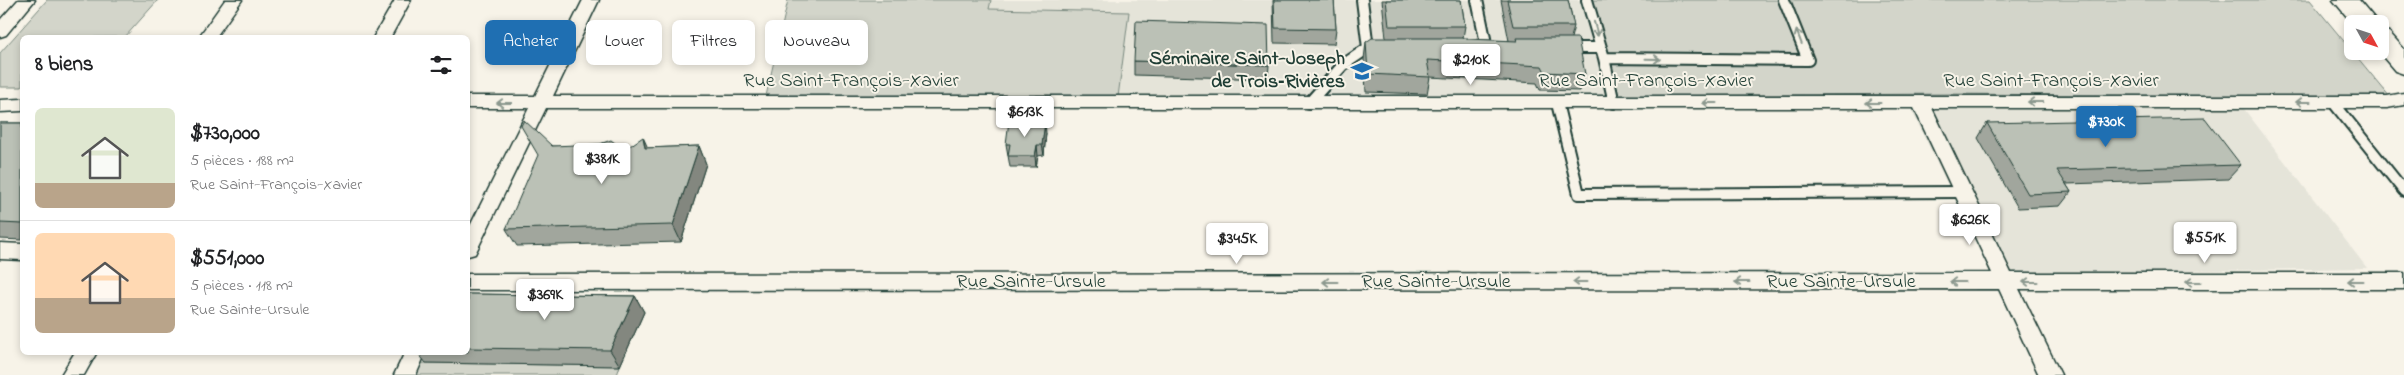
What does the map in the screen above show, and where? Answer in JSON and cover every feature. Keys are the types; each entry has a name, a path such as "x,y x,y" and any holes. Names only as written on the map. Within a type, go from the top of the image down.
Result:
{"main road":[{"path":"2345,0 2359,15"},
{"path":"2389,48 2404,65"}],"street":[{"path":"0,31 28,0"},
{"path":"208,35 234,0"},
{"path":"383,35 403,0"},
{"path":"470,245 591,0"},
{"name":"Rue Saint-François-Xavier","path":"470,102 2387,102 2404,99"},
{"path":"1920,102 2050,375"},
{"path":"0,106 20,106"},
{"path":"0,251 20,252"},
{"name":"Rue Sainte-Ursule","path":"470,282 2404,281"},
{"path":"72,375 85,355"},
{"path":"405,375 415,355"}],"lane":[{"path":"1362,0 1368,48"},
{"path":"1477,0 1487,48"},
{"path":"1588,0 1602,48 1614,102"},
{"path":"1604,58 1808,60 1784,0"},
{"path":"1309,103 1332,76 1361,52 1368,48 1388,48"},
{"path":"1554,48 1602,48"},
{"path":"2333,102 2404,191"},
{"path":"1558,103 1579,194 1963,192"}],"shaded area":[{"path":"47,0 158,0 127,35 20,35 20,87 0,87 0,53"},
{"path":"788,0 991,0 989,9 1129,12 1118,97 766,96 773,65 868,65 868,20 783,20"},
{"name":"Séminaire Saint-Joseph de Trois‑Rivières","path":"991,0 1273,0 1274,43 1331,0 1501,0 1510,45 1571,46 1560,0 1582,0 1611,96 1118,97 988,9"},
{"path":"1582,0 2310,0 2344,41 2344,60 2359,60 2390,97 1948,94 1611,96"},
{"path":"1906,99 2241,105 2367,268 1991,274"},
{"path":"403,364 620,366 617,375 398,375"}],"building":[{"path":"1274,0 1334,0 1336,29 1275,28"},
{"path":"1386,0 1461,0 1465,26 1389,26"},
{"path":"1507,0 1568,0 1574,26 1513,26"},
{"path":"1136,21 1268,25 1269,65 1134,61"},
{"path":"1372,38 1468,38 1517,41 1516,38 1578,38 1585,74 1545,72 1542,66 1427,60 1430,77 1368,74 1366,42"},
{"path":"2205,118 2241,165 2057,170 2071,192 2028,194 1987,123"},
{"path":"524,120 552,146 600,144 611,140 624,150 643,137 645,148 699,146 673,225 506,229 538,155 521,126"},
{"path":"1009,121 1045,122 1042,145 1037,145 1035,156 1008,156 1010,144 1006,144"},
{"path":"0,123 20,123 20,224 0,223"},
{"path":"470,294 635,296 610,350 470,348"}],"place":[{"name":"Séminaire Saint-Joseph de Trois‑Rivières","path":"1362,71"}]}
